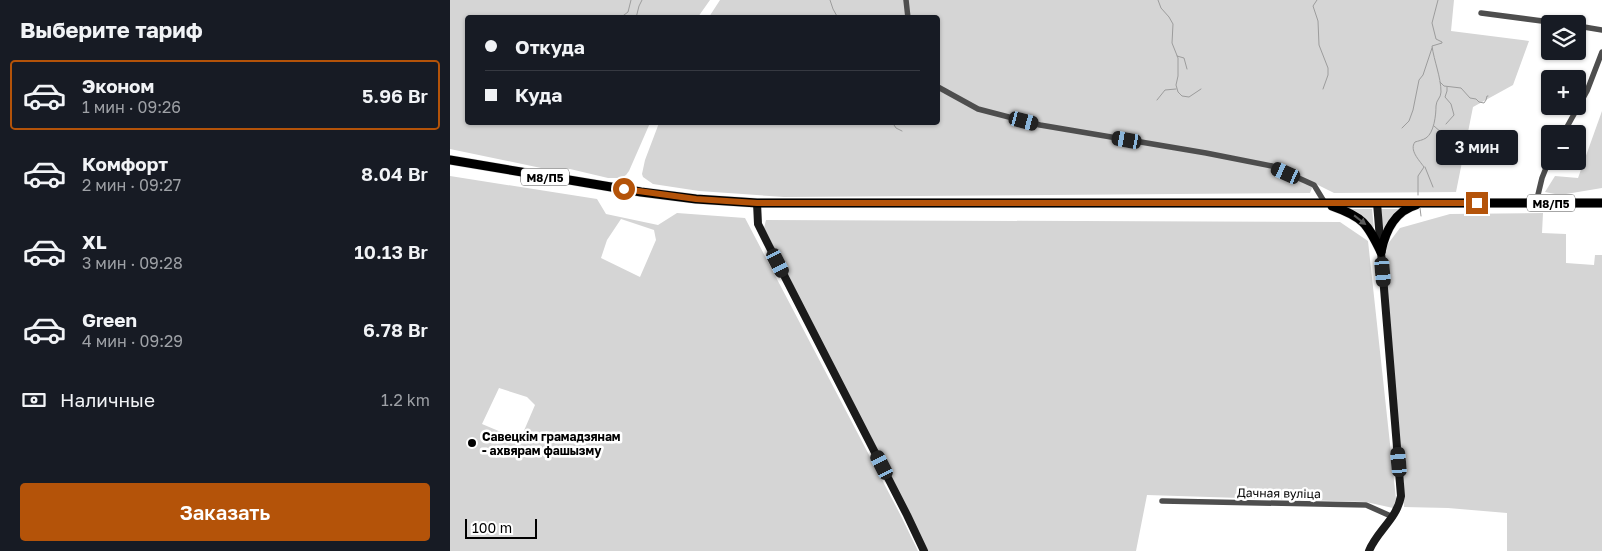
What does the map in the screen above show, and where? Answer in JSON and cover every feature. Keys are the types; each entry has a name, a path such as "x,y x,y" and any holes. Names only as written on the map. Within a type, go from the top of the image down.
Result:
{"main road":[{"name":"М8/П5","path":"450,160 641,192 696,199 757,203 1602,203"},
{"path":"1325,203 1350,213 1363,221 1369,227 1381,252"},
{"path":"1381,252 1384,238 1394,220 1410,207 1424,203"}],"street":[{"path":"906,0 908,15"},
{"path":"1481,13 1541,21"},
{"path":"1586,27 1602,30"},
{"path":"1568,125 1586,91 1602,52"},
{"path":"940,88 978,109 1040,125 1272,166 1314,186 1325,203"},
{"path":"1536,203 1545,170"},
{"path":"757,203 758,224 908,515 924,551"},
{"path":"1369,551 1400,504 1401,489 1377,203"},
{"name":"Дачная вуліца","path":"1162,501 1366,505 1393,516"}],"shaded area":[{"path":"450,0 710,0 699,15 465,15 465,125 649,125 629,171 621,178 608,178 570,169 541,168 450,149"},
{"path":"720,0 1454,0 1451,31 1529,41 1513,85 1473,107 1456,192 1334,193 1314,183 1310,193 784,197 699,191 653,184 643,177 642,174 645,160 658,125 940,125 940,15 710,15"},
{"path":"1602,111 1602,188 1560,195 1545,192 1555,176 1578,178 1581,170 1586,170 1586,156"},
{"path":"450,176 597,199 606,214 658,225 677,213 745,218 918,551 450,551","holes":["621,219 654,230 656,240 640,277 601,258 607,240","499,388 527,397 535,405 520,440 482,424"]},
{"path":"1352,209 1372,209 1374,230 1353,211"},
{"path":"1381,209 1401,209 1383,233"},
{"path":"1543,213 1542,233 1566,234 1566,263 1594,265 1595,255 1602,255 1602,551 1507,551 1507,513 1448,508 1404,507 1384,249 1400,228 1450,214"},
{"path":"766,220 1340,222 1368,241 1396,499 1393,508 1366,502 1147,495 1136,551 928,551 764,228"}],"waterway":[{"path":"624,15 628,12 631,0"},
{"path":"637,15 642,0"},
{"path":"830,0 836,15"},
{"path":"1158,0 1161,8 1173,24 1172,43 1178,58 1176,85 1178,92 1182,96 1189,97 1201,89"},
{"path":"1317,0 1313,6 1318,21 1319,45 1328,68 1328,75 1323,89"},
{"path":"1418,195 1418,176 1424,167 1415,155 1413,145 1415,142 1429,136 1433,128 1436,104 1441,92 1432,46 1442,43 1436,39 1432,23 1438,0"},
{"path":"1402,128 1409,121 1419,80 1423,75 1432,48"},
{"path":"1177,56 1184,58 1187,69"},
{"path":"1440,82 1444,86 1461,88 1470,98 1476,99 1479,102 1484,103 1488,96"},
{"path":"1446,124 1454,115 1451,104 1445,97 1447,87"},
{"path":"1157,100 1165,90 1176,89"},
{"path":"894,125 902,131"},
{"path":"1434,126 1451,141 1456,150 1465,156"},
{"path":"1425,167 1433,187"},
{"path":"1420,208 1421,216"}],"place":[{"name":"Савецкім грамадзянам - ахвярам фашызму","path":"472,443"}],"route":[{"path":"624,189 696,199 757,203 1477,203"}]}
